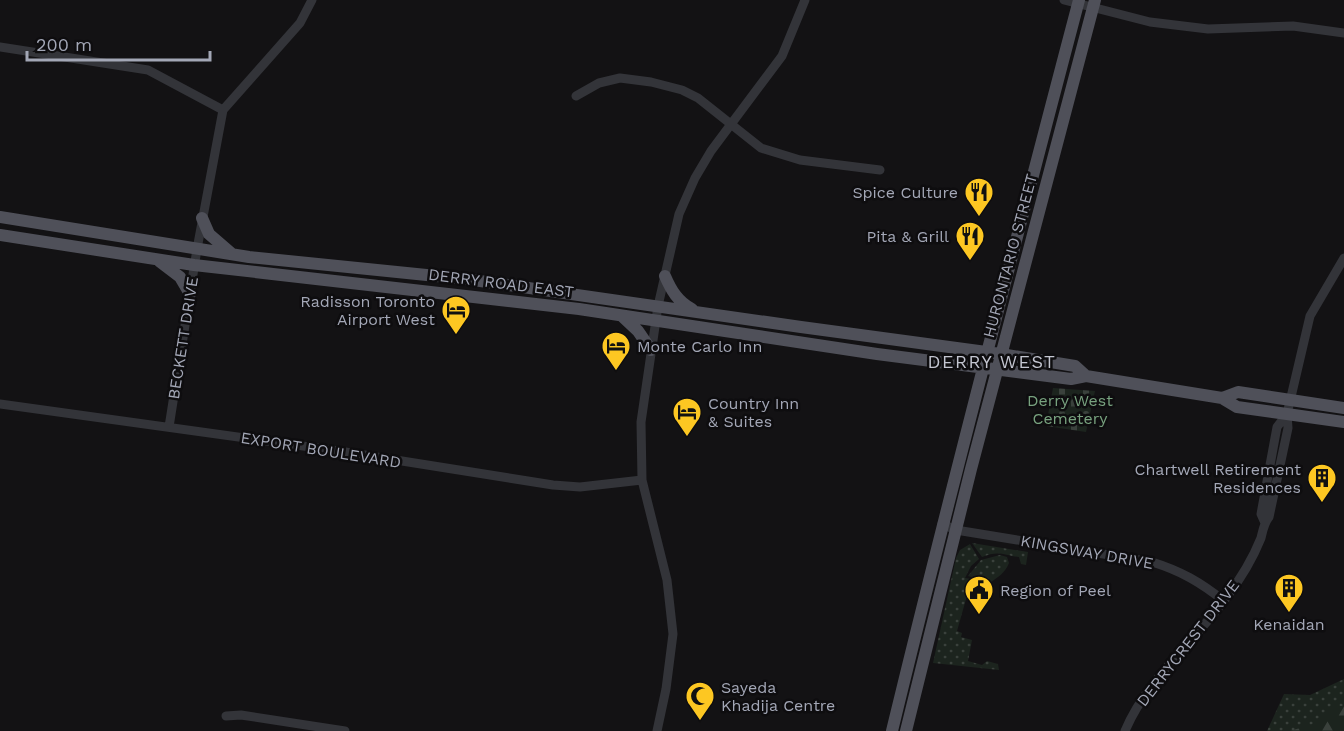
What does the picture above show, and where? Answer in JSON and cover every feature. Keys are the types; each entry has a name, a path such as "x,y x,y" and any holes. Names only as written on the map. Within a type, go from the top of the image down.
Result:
{"main road":[{"name":"HURONTARIO STREET","path":"891,731 942,524 1078,2"},
{"name":"HURONTARIO STREET","path":"906,731 997,369 1094,4"},
{"name":"DERRY ROAD EAST","path":"0,217 232,254 466,279 543,290 621,316 655,321 984,368 1071,379 1086,376"},
{"path":"202,218 209,234 232,254"},
{"name":"DERRY ROAD EAST","path":"0,235 194,265 541,304 579,302 658,306 1075,366 1086,376"},
{"path":"155,259 180,277 190,294"},
{"path":"276,274 277,260"},
{"path":"324,279 325,265"},
{"path":"665,276 678,300 695,311"},
{"path":"541,304 543,290"},
{"path":"621,316 638,331 651,350"},
{"path":"926,360 949,369 969,373 980,383"},
{"path":"1086,376 1222,398 1236,407 1344,422"},
{"path":"1222,398 1238,392 1344,408"}],"street":[{"path":"0,47 148,70 224,110 300,23 312,0"},
{"path":"657,731 666,689 673,634 667,579 642,480 641,422 658,306 679,214 695,178 731,124 782,56 805,0"},
{"path":"1064,0 1094,4 1150,22 1190,27 1208,29 1293,26 1344,33"},
{"path":"576,96 598,84 621,78 651,82 682,90 698,98 761,148 800,160 880,170"},
{"name":"BECKETT DRIVE","path":"169,427 196,249 224,110"},
{"name":"DERRYCREST DRIVE","path":"1125,731 1149,688 1224,601 1260,539 1265,523 1261,514 1277,427 1287,414 1310,316 1344,258"},
{"name":"EXPORT BOULEVARD","path":"0,404 560,485 580,487 642,480"},
{"name":"KINGSWAY DRIVE","path":"942,524 957,530 1152,562 1177,570 1224,601"},
{"path":"226,716 241,715 345,731"}],"green space":[{"name":"Derry West Cemetery","path":"1053,388 1095,391 1086,432 1046,426"},
{"path":"972,543 1028,552 1026,565 1021,564 1019,557 1005,554 997,553 982,557"},
{"path":"970,544 979,559 971,566 965,578 971,579 957,631 962,633 961,637 972,640 968,661 982,665 987,661 998,664 999,670 933,663 956,558 960,550"},
{"path":"1000,555 1007,557 1009,563 1003,572 991,582 968,576 981,560"},
{"path":"1344,679 1344,731 1267,731 1284,694 1310,695"},
{"path":"1344,706 1344,731 1290,731 1317,723 1330,711"}],"place":[{"name":"Spice Culture","path":"979,218"},
{"name":"Pita & Grill","path":"970,262"},
{"name":"Radisson Toronto Airport West","path":"456,336"},
{"name":"Monte Carlo Inn","path":"616,372"},
{"name":"Country Inn & Suites","path":"687,438"},
{"name":"Chartwell Retirement Residences","path":"1322,504"},
{"name":"Kenaidan","path":"1289,614"},
{"name":"Region of Peel","path":"979,616"},
{"name":"Sayeda Khadija Centre","path":"700,722"}],"district":[{"name":"DERRY WEST","path":"992,361"}]}
